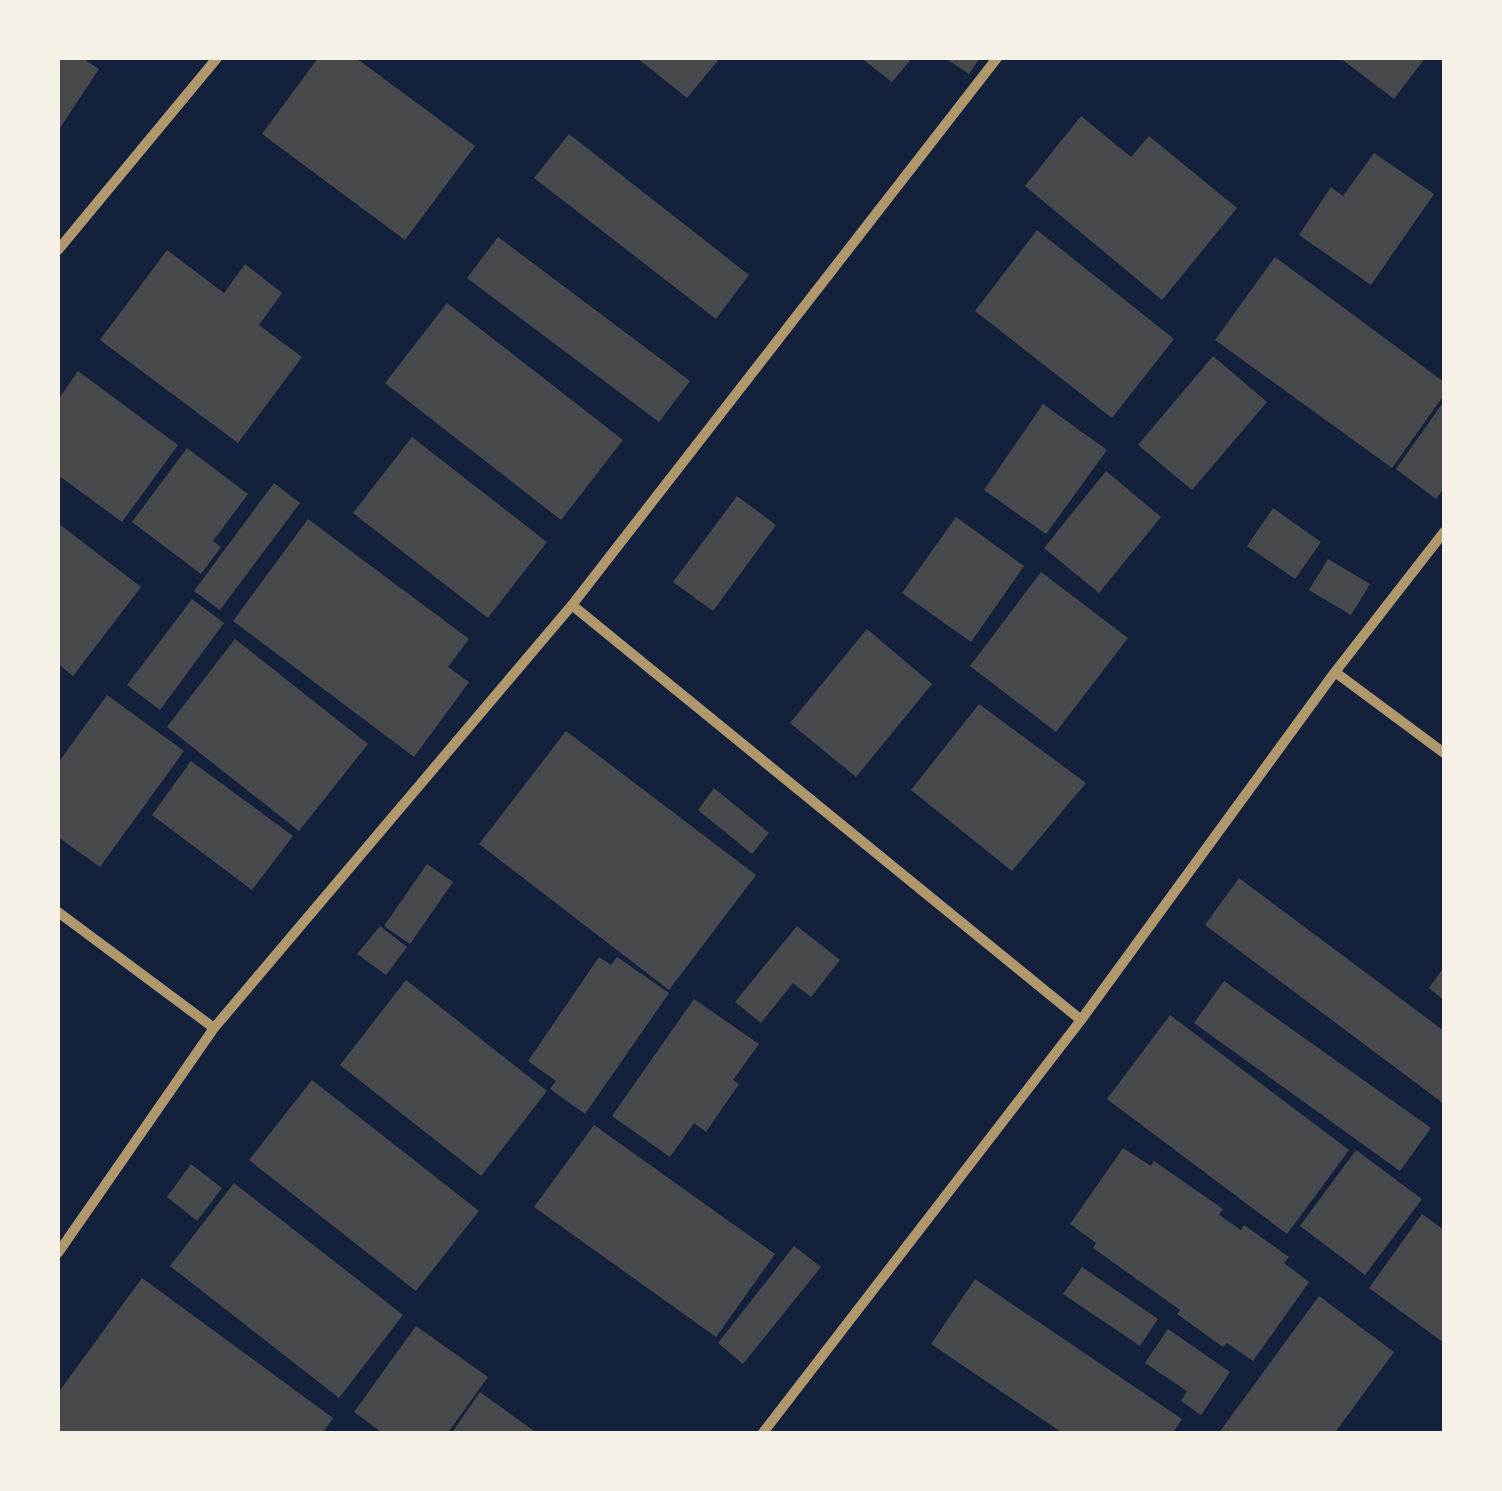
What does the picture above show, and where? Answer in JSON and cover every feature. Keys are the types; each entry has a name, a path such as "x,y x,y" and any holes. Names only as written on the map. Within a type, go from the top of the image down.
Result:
{"street":[{"path":"58,250 217,58"},
{"path":"58,1253 214,1028 572,605 997,58"},
{"path":"762,1434 1081,1020 1335,672 1444,532"},
{"path":"572,605 1081,1020"},
{"path":"1335,672 1444,753"},
{"path":"58,912 214,1028"}],"building":[{"path":"58,58 82,58 99,69 58,131"},
{"path":"318,58 356,58 475,146 405,240 262,134"},
{"path":"637,58 720,58 687,98"},
{"path":"861,58 912,58 892,82"},
{"path":"945,58 980,58 969,74"},
{"path":"1340,58 1425,58 1394,99"},
{"path":"1081,116 1131,157 1149,136 1237,208 1162,300 1025,186"},
{"path":"569,134 749,275 716,319 534,178"},
{"path":"1374,153 1434,194 1371,285 1299,235 1331,187 1343,196"},
{"path":"1037,230 1174,339 1112,418 975,311"},
{"path":"498,237 690,381 659,422 467,278"},
{"path":"167,250 224,293 245,264 282,293 259,325 302,357 238,443 100,340"},
{"path":"1275,257 1444,382 1444,395 1392,468 1215,340"},
{"path":"447,303 623,440 561,520 385,383"},
{"path":"1213,356 1267,402 1192,490 1138,445"},
{"path":"78,371 178,445 122,522 58,475 58,400"},
{"path":"1444,401 1444,488 1436,499 1396,469"},
{"path":"1043,404 1107,450 1046,534 984,490"},
{"path":"412,437 547,542 488,618 353,513"},
{"path":"187,448 248,494 213,541 221,547 201,574 132,522"},
{"path":"1106,471 1161,517 1099,593 1044,548"},
{"path":"274,483 300,503 220,610 194,591"},
{"path":"737,496 776,525 713,611 673,582"},
{"path":"1273,508 1321,542 1295,579 1247,546"},
{"path":"956,517 1024,566 971,642 902,593"},
{"path":"308,519 469,639 448,667 469,682 414,757 233,621"},
{"path":"58,523 141,587 73,676 58,664"},
{"path":"1328,559 1370,584 1351,615 1309,590"},
{"path":"1041,572 1128,638 1056,732 970,666"},
{"path":"192,599 224,623 160,710 127,685"},
{"path":"867,629 932,684 856,777 790,723"},
{"path":"235,639 368,744 299,831 167,727"},
{"path":"107,695 184,751 100,867 58,837 58,763"},
{"path":"979,704 1086,783 1012,871 911,790"},
{"path":"566,731 756,875 669,990 479,844"},
{"path":"191,761 293,836 252,890 152,815"},
{"path":"714,788 769,833 752,854 698,810"},
{"path":"427,864 453,882 410,944 384,926"},
{"path":"1239,878 1444,1031 1444,1104 1205,925"},
{"path":"380,926 407,947 386,975 357,954"},
{"path":"797,926 840,960 811,997 793,983 761,1023 735,1002"},
{"path":"599,957 611,965 617,957 669,993 585,1114 550,1089 556,1081 528,1061"},
{"path":"1444,967 1444,1000 1429,988"},
{"path":"406,980 547,1091 481,1176 340,1065"},
{"path":"1224,981 1431,1128 1400,1171 1194,1023"},
{"path":"694,999 759,1044 733,1080 739,1084 706,1132 694,1123 670,1157 612,1116"},
{"path":"1170,1015 1349,1150 1287,1234 1107,1099"},
{"path":"312,1080 479,1211 416,1291 249,1160"},
{"path":"594,1125 775,1254 716,1337 534,1207"},
{"path":"1123,1148 1151,1166 1154,1161 1223,1209 1219,1215 1241,1230 1244,1225 1289,1257 1284,1263 1309,1282 1253,1361 1227,1343 1223,1347 1177,1314 1180,1310 1093,1248 1096,1243 1070,1224"},
{"path":"1356,1150 1422,1199 1365,1275 1300,1226"},
{"path":"191,1164 222,1188 197,1221 167,1197"},
{"path":"234,1183 403,1315 339,1398 170,1266"},
{"path":"1422,1214 1444,1230 1444,1343 1369,1288"},
{"path":"794,1246 821,1267 743,1364 718,1343"},
{"path":"1082,1267 1158,1319 1140,1346 1063,1294"},
{"path":"142,1278 333,1418 322,1434 58,1434 58,1393"},
{"path":"975,1279 1182,1419 1172,1434 1064,1434 931,1344"},
{"path":"1319,1296 1394,1352 1334,1434 1218,1434"},
{"path":"416,1326 488,1377 447,1434 384,1434 354,1412"},
{"path":"1168,1329 1230,1372 1201,1415 1181,1401 1187,1391 1145,1363"},
{"path":"480,1392 538,1434 451,1434"}]}
